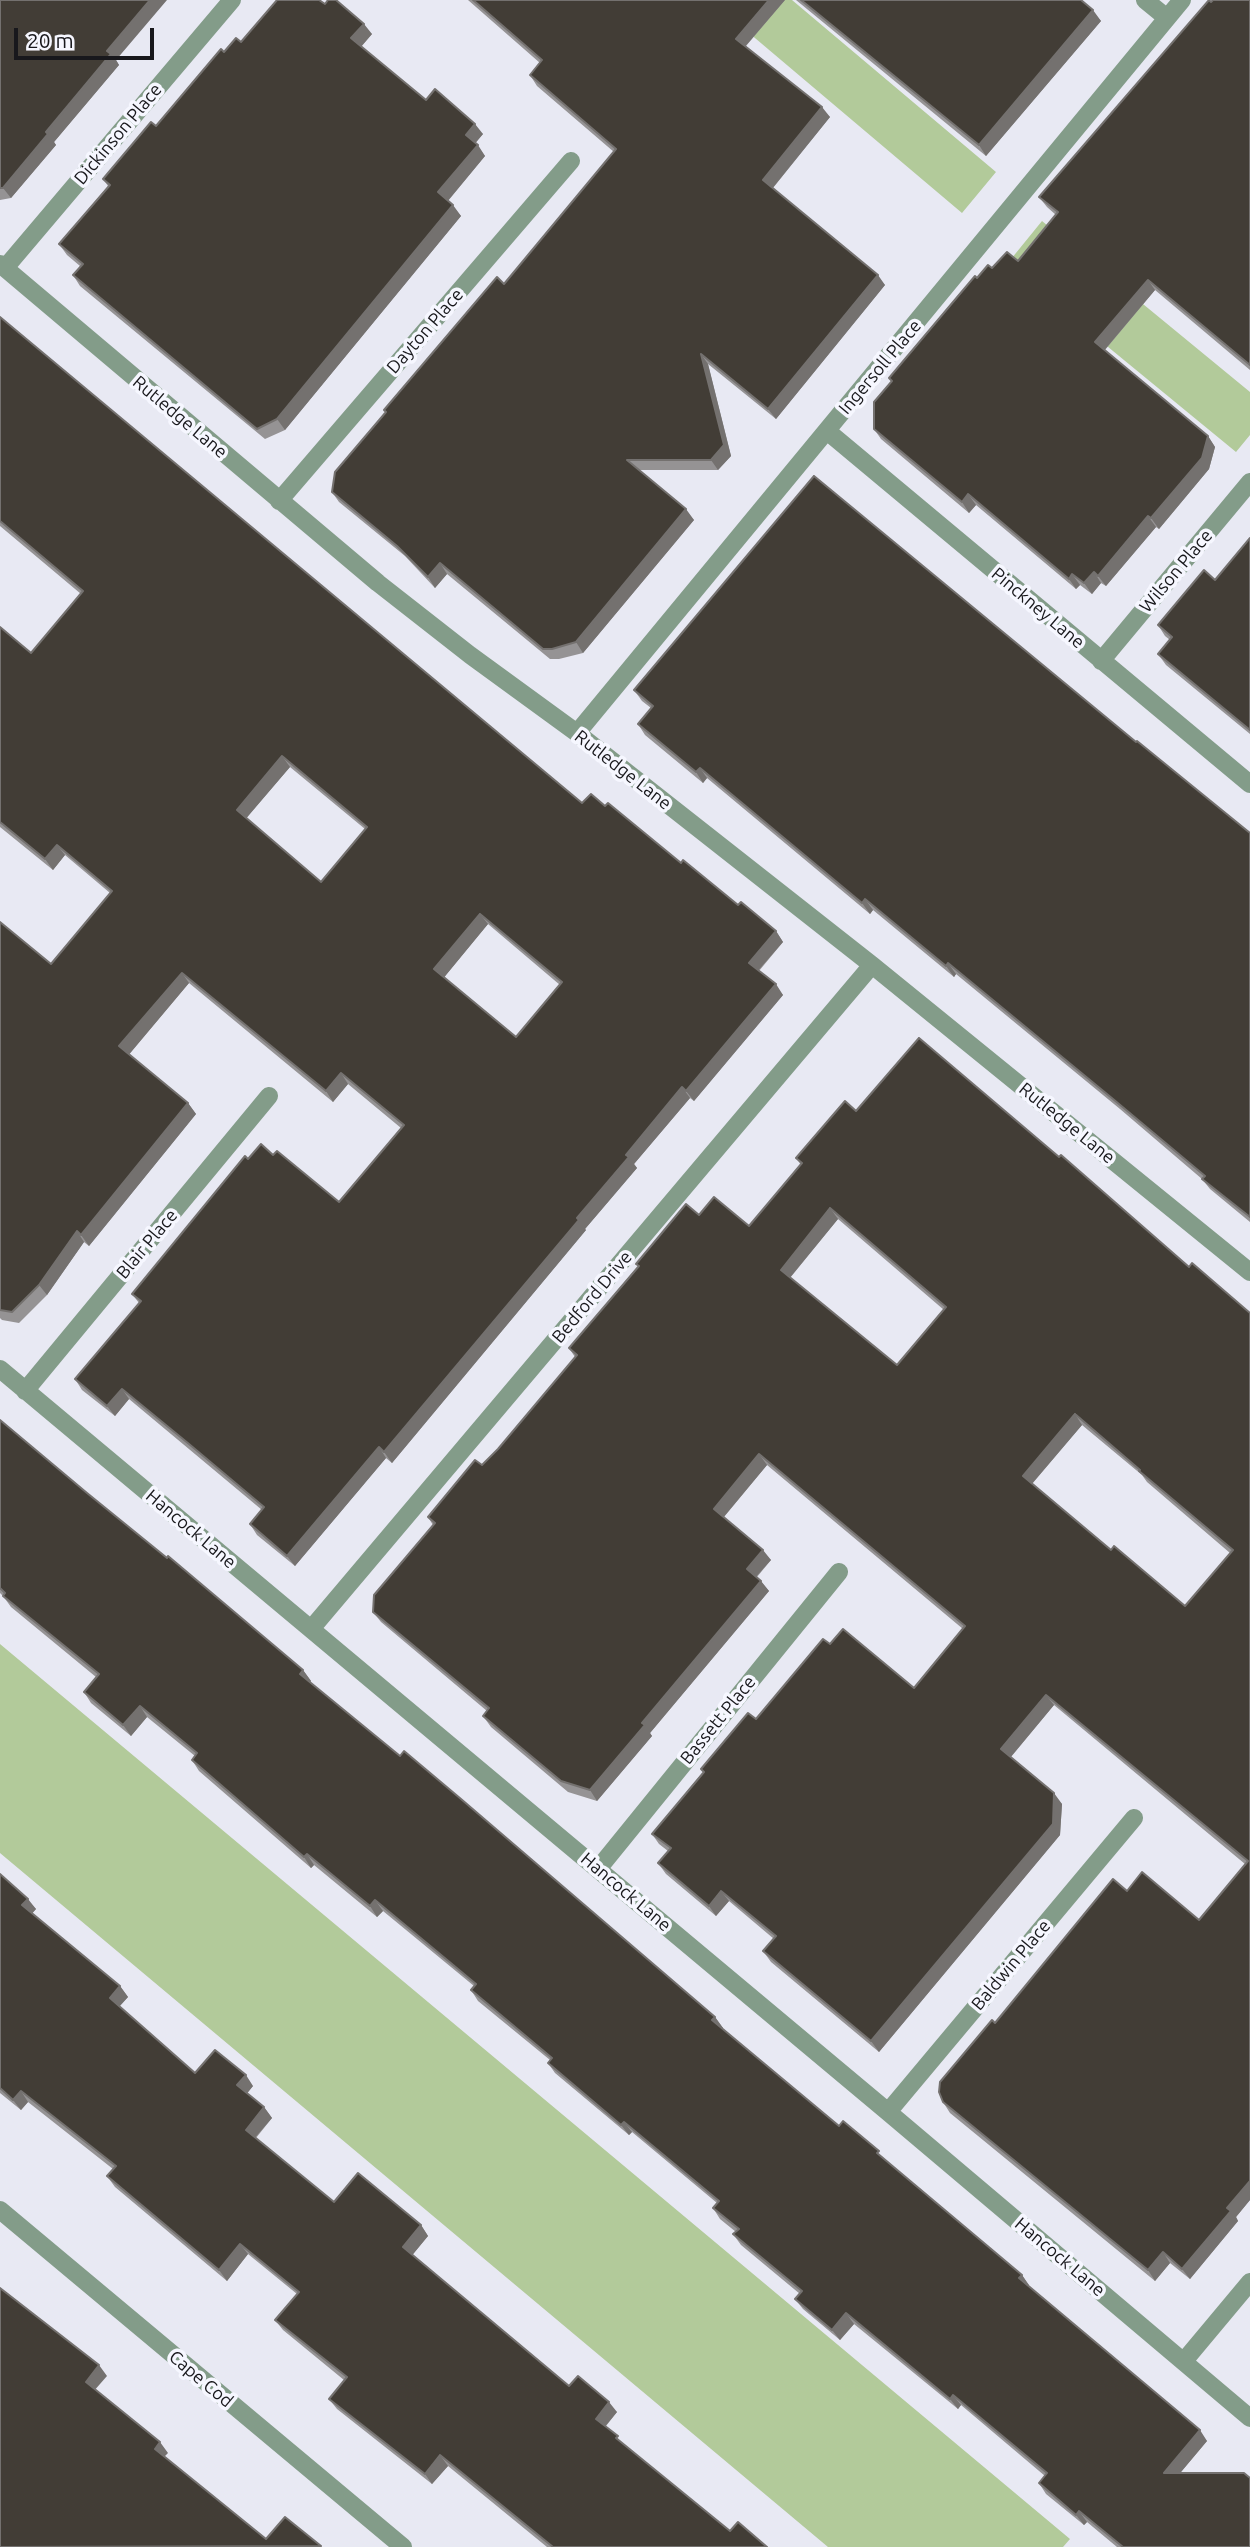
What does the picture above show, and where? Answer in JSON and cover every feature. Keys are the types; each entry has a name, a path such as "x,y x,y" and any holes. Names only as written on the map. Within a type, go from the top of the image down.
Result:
{"street":[{"name":"Dickinson Place","path":"3,266 232,0"},
{"path":"1145,0 1167,18"},
{"name":"Ingersoll Place","path":"577,733 1182,0"},
{"name":"Dayton Place","path":"279,501 571,161"},
{"name":"Rutledge Lane","path":"3,266 279,501 470,655 577,733 872,965 1250,1272"},
{"name":"Pinckney Lane","path":"827,431 1250,784"},
{"name":"Wilson Place","path":"1101,661 1250,482"},
{"name":"Bedford Drive","path":"311,1629 872,965"},
{"name":"Blair Place","path":"25,1391 269,1097"},
{"name":"Hancock Lane","path":"0,1369 1250,2418"},
{"name":"Bassett Place","path":"598,1869 839,1572"},
{"name":"Baldwin Place","path":"888,2112 1134,1818"},
{"name":"Cape Cod","path":"0,2210 403,2547"},
{"path":"1184,2361 1250,2282"}],"green space":[{"path":"710,0 792,0 996,172 962,213"},
{"path":"1042,221 1250,392 1250,435 1236,452 1007,264"},
{"path":"0,1644 1070,2539 1063,2547 828,2547 0,1853"}],"building":[{"path":"0,0 150,0 107,51 111,54 3,188 0,188"},
{"path":"277,0 319,0 325,4 328,0 336,0 364,24 351,38 426,100 435,89 475,124 466,135 478,145 438,192 453,205 277,419 257,429 73,275 83,264 59,244 110,185 103,179 151,122 156,126 221,49 224,52 236,38 241,42"},
{"path":"473,0 769,0 736,39 822,107 763,180 878,275 768,409 701,354 724,445 711,460 627,460 686,509 576,642 552,649 543,649 440,563 428,577 397,546 332,492 335,472 386,412 384,410 497,277 504,284 616,149 530,75 542,60"},
{"path":"801,0 1081,0 1093,10 979,145"},
{"path":"1209,0 1250,0 1250,365 1148,280 1095,342 1208,436 1202,458 1151,518 1148,516 1098,576 1094,572 1084,583 1072,574 1069,579 968,494 962,502 874,429 874,402 892,381 889,378 975,276 977,278 988,265 992,268 1007,252 1018,261 1058,212 1039,197"},
{"path":"0,317 582,803 591,794 605,806 608,803 681,863 683,860 738,905 741,902 776,931 749,963 776,984 686,1091 682,1087 626,1155 629,1157 577,1218 579,1220 384,1452 379,1447 287,1556 250,1524 264,1507 189,1444 122,1389 107,1406 75,1379 141,1301 132,1294 245,1156 248,1159 261,1144 273,1155 277,1151 339,1202 404,1125 341,1073 326,1091 182,973 119,1046 188,1103 81,1235 77,1231 39,1285 12,1312 0,1310 0,922 51,964 112,891 57,845 45,859 0,822 0,627 31,653 83,591 0,521","holes":["282,756 367,827 321,882 237,810","480,914 562,982 516,1037 434,969"]},
{"path":"814,476 1250,833 1250,1217 1202,1179 1205,1176 948,963 946,966 865,899 862,903 700,768 696,772 638,724 653,706 634,690"},
{"path":"1250,538 1250,730 1158,654 1172,637 1158,625 1204,570 1215,580"},
{"path":"919,1038 1059,1157 1061,1155 1189,1267 1192,1263 1250,1313 1250,2181 1227,2208 1231,2211 1182,2269 1163,2252 1148,2270 943,2102 939,2092 940,2082 992,2020 995,2023 1113,1879 1127,1891 1142,1872 1199,1920 1248,1861 1046,1695 1001,1749 1054,1793 1053,1824 871,2041 763,1951 776,1936 721,1891 709,1906 658,1863 671,1848 652,1834 704,1772 701,1769 748,1713 756,1719 823,1639 830,1644 843,1629 914,1688 965,1626 759,1454 714,1509 763,1550 747,1569 761,1581 642,1723 645,1725 590,1790 561,1781 483,1716 489,1708 373,1612 374,1595 435,1523 428,1517 475,1460 482,1465 498,1449 577,1355 569,1348 639,1266 636,1264 686,1204 699,1215 714,1197 749,1226 802,1163 796,1158 845,1101 856,1111","holes":["830,1208 946,1307 897,1365 781,1270","1075,1414 1233,1550 1185,1606 1114,1546 1111,1550 1023,1476"]},
{"path":"0,1420 167,1558 168,1556 303,1670 300,1674 400,1756 404,1751 715,2017 712,2020 839,2126 843,2121 879,2151 877,2153 1022,2275 1019,2278 1200,2430 1164,2473 1244,2473 1250,2478 1250,2547 1123,2547 1079,2511 1076,2515 1039,2483 1047,2473 953,2395 950,2399 846,2313 832,2330 795,2299 802,2291 733,2234 739,2229 713,2208 719,2201 624,2122 621,2125 548,2063 552,2058 471,1990 476,1984 375,1900 370,1906 307,1854 304,1857 192,1760 197,1753 140,1706 123,1725 84,1692 99,1674 3,1596 5,1593 0,1588"},
{"path":"0,1874 28,1899 22,1905 120,1986 110,1998 195,2073 215,2050 246,2075 237,2085 264,2107 246,2130 334,2202 358,2173 421,2225 403,2247 569,2386 578,2376 609,2402 596,2419 618,2436 616,2438 730,2531 738,2522 767,2547 553,2547 440,2455 425,2474 329,2399 347,2377 275,2320 299,2292 240,2244 219,2270 107,2176 116,2166 21,2091 13,2100 0,2088"},
{"path":"0,2288 99,2365 86,2382 160,2442 155,2449 266,2539 285,2517 321,2546 0,2547"}]}
